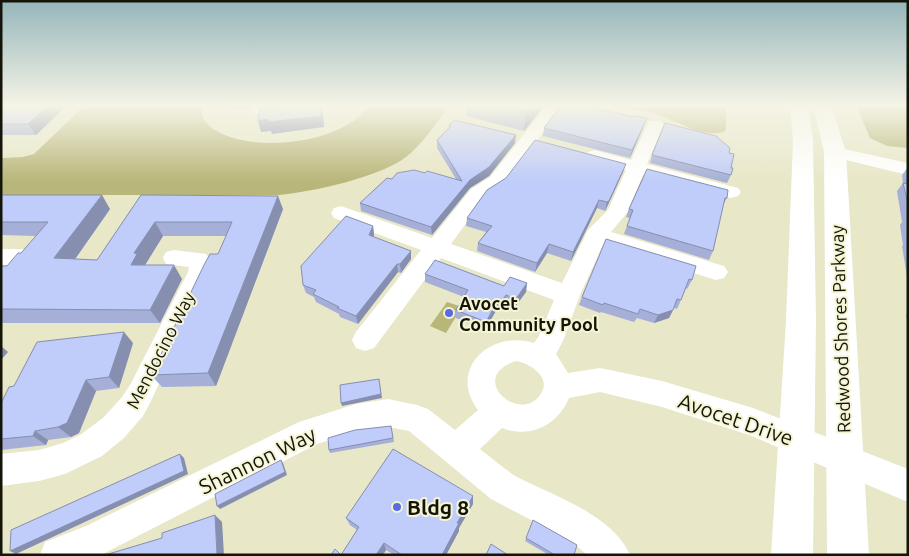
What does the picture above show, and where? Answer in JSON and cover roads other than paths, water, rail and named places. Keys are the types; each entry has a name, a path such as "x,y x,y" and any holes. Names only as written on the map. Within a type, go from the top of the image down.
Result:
{"main road":[{"name":"Redwood Shores Parkway","path":"792,555 798,440 803,149 801,131"},
{"name":"Redwood Shores Parkway","path":"829,131 834,152 843,458 848,555"}],"street":[{"path":"365,340 478,193 497,181 534,131"},
{"path":"539,357 550,340 568,295 596,235 617,213 652,131"},
{"path":"574,151 731,192"},
{"path":"834,152 908,169"},
{"path":"341,213 568,295"},
{"path":"596,235 716,272"},
{"path":"1,257 25,257"},
{"name":"Mendocino Way","path":"1,470 50,463 66,458 100,440 129,413 200,272 201,264 198,260 174,258"},
{"path":"516,350 528,352 539,357 549,365 555,375 558,387 555,398 549,408 538,415 525,419 511,418 498,412 488,404 479,384 481,373 494,356 516,350"},
{"name":"Avocet Drive","path":"558,387 600,380 671,397 753,422 908,486"},
{"path":"498,412 456,450 503,487 583,530 602,543 612,555"},
{"name":"Shannon Way","path":"58,555 98,538 310,432 356,418 388,413 417,419 456,450"}],"place":[{"name":"Avocet Community Pool","path":"449,313"},
{"name":"Bldg 8","path":"397,507"}]}
